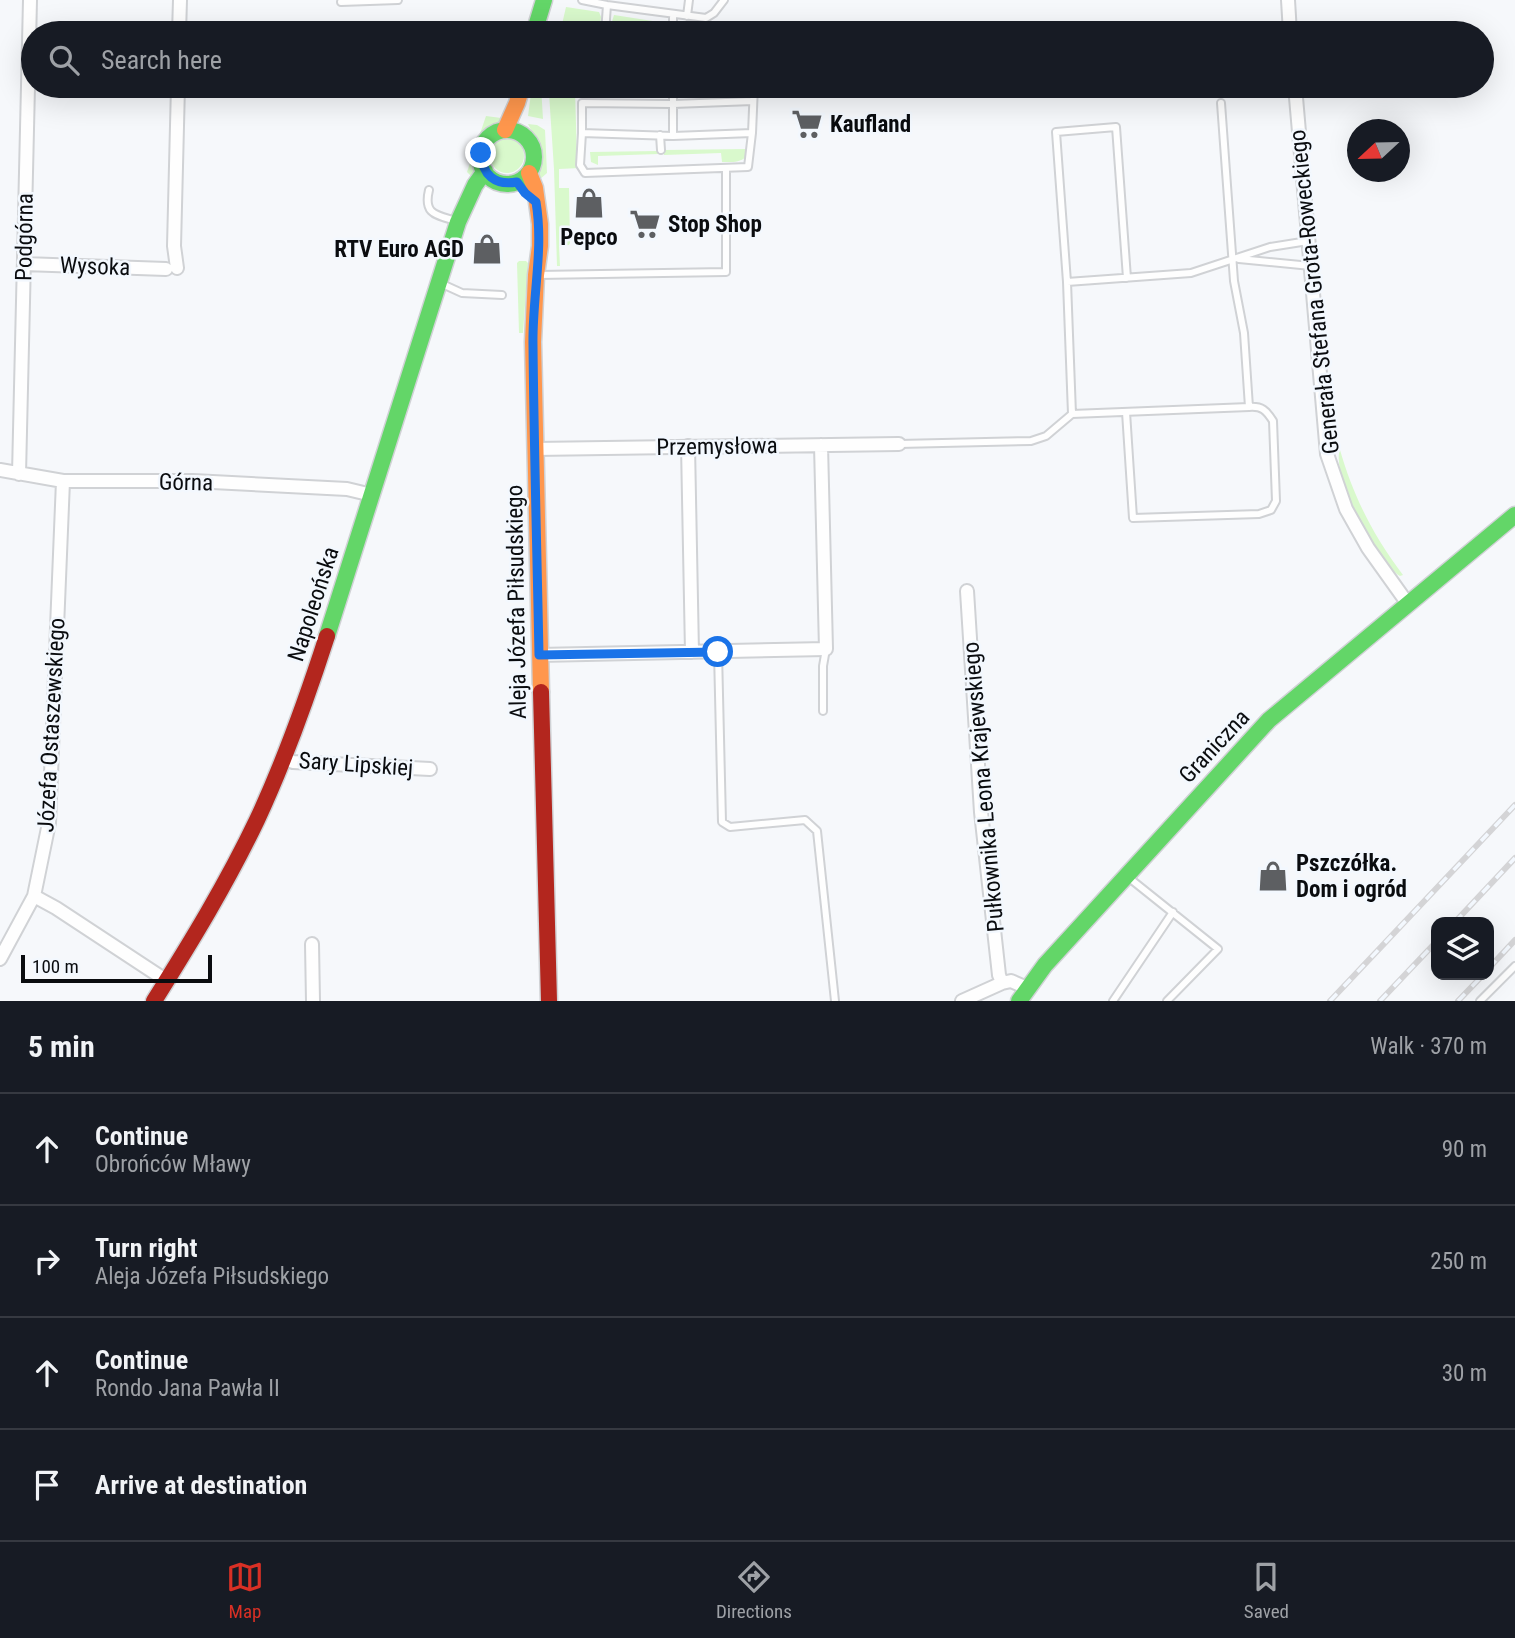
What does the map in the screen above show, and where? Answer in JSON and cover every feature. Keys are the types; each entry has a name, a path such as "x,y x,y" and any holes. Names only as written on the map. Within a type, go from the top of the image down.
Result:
{"street":[{"name":"Podgórna","path":"29,21 30,0"},
{"path":"179,21 180,0"},
{"path":"538,21 544,0"},
{"path":"1288,0 1289,21"},
{"name":"Podgórna","path":"19,474 27,98"},
{"name":"Wysoka","path":"23,264 171,269 178,98"},
{"path":"513,132 521,118 520,98"},
{"name":"Generała Stefana Grota-Roweckiego","path":"1296,98 1327,454 1346,509 1367,548 1408,604"},
{"path":"496,132 513,132 528,139 534,156 533,165 523,178 502,183 490,176 481,163 481,153 489,138 496,132"},
{"name":"Napoleońska","path":"154,1001 224,884 283,758 326,640 457,222 475,185 490,176"},
{"name":"Aleja Józefa Piłsudskiego","path":"523,178 525,193 536,202 540,224 533,342 549,1001"},
{"name":"Przemysłowa","path":"535,449 899,444"},
{"path":"539,655 826,649 821,445"},
{"path":"688,446 692,652"},
{"name":"Górna","path":"0,470 63,481 193,481 347,489 372,495"},
{"name":"Józefa Ostaszewskiego","path":"0,959 34,896 48,823 63,481"},
{"name":"Graniczna","path":"1002,983 1011,981 1023,995 1045,965 1269,720 1515,515"},
{"name":"Pułkownika Leona Krajewskiego","path":"967,591 981,812 1002,983"},
{"name":"Sary Lipskiej","path":"283,758 293,762 430,769"},
{"path":"34,896 167,981"},
{"path":"312,944 313,1001"},
{"path":"962,1001 1002,983"}],"lane":[{"path":"341,2 398,0"},
{"path":"583,0 706,18 714,13 724,0"},
{"path":"687,16 689,0"},
{"path":"639,10 641,1"},
{"path":"606,21 607,5"},
{"path":"673,14 673,21"},
{"path":"673,98 673,136"},
{"path":"753,98 752,133 748,167 585,173 580,165 582,103 753,101"},
{"path":"1221,103 1233,259 1237,299 1243,319 1249,407"},
{"path":"1072,414 1067,282 1056,132 1116,127 1127,278"},
{"path":"582,133 673,136 752,133"},
{"path":"660,135 661,150"},
{"path":"536,275 726,272 726,168"},
{"path":"429,190 427,206 433,213 457,222"},
{"path":"1067,282 1191,273 1269,247 1308,241"},
{"path":"1233,259 1311,266"},
{"path":"439,283 462,293 502,295"},
{"path":"899,444 1031,441 1046,436 1072,414 1259,407 1267,411 1273,421 1276,501 1271,510 1259,514 1133,518 1126,412"},
{"path":"823,711 823,666 826,649"},
{"path":"718,652 722,822 730,827 805,820 817,831 835,1001"},
{"path":"1126,876 1218,949 1167,1001"},
{"path":"1113,1001 1173,912"},
{"path":"1480,1001 1515,966"}],"green space":[{"path":"566,7 599,12 601,17 600,21 563,21"},
{"path":"614,15 653,21 612,21"},
{"path":"530,98 542,98 543,119 528,116"},
{"path":"549,98 575,98 577,159 580,168 559,169 559,188 569,188 570,243 559,246 560,266 557,266"},
{"path":"486,116 501,118 499,124 484,134 478,142 472,177 467,172"},
{"path":"528,124 545,130 547,173 538,181 540,153"},
{"path":"507,139 519,144 524,156 519,168 507,173 495,168 490,156 495,144"},
{"path":"747,149 746,157 732,162 722,162 721,153 664,155 664,150"},
{"path":"658,151 659,154 598,156 598,165 591,162 590,152"},
{"path":"519,261 528,263 523,333 519,333"},
{"path":"1340,450 1366,516 1403,575 1400,576 1380,555 1358,517 1342,477"}],"railway":[{"path":"1330,1001 1515,805"},
{"path":"1460,917 1515,858"},
{"path":"1494,963 1515,940"},
{"path":"1380,1001 1431,947"},
{"path":"1458,1001 1478,980"}],"traffic: fast":[{"path":"538,21 544,0"},
{"path":"507,130 526,138 534,157 526,176 507,184 488,176 480,157 488,138 507,130"},
{"path":"327,636 458,222 475,185 485,171"},
{"path":"1019,1001 1045,965 1269,720 1515,515"}],"traffic: slow":[{"path":"505,130 518,98"},
{"path":"529,173 535,188 540,224 533,342 541,692"}],"traffic: jam":[{"path":"154,1001 208,912 257,820 295,729 327,636"},
{"path":"541,692 549,1001"}],"place":[{"name":"Kaufland","path":"807,124"},
{"name":"Pepco","path":"589,203"},
{"name":"Stop Shop","path":"645,224"},
{"name":"RTV Euro AGD","path":"487,249"},
{"name":"Pszczółka. Dom i ogród","path":"1273,876"}],"route":[{"path":"481,153 481,163 489,177 502,183 517,182 536,202 540,224 533,342 539,655 718,652"}]}
